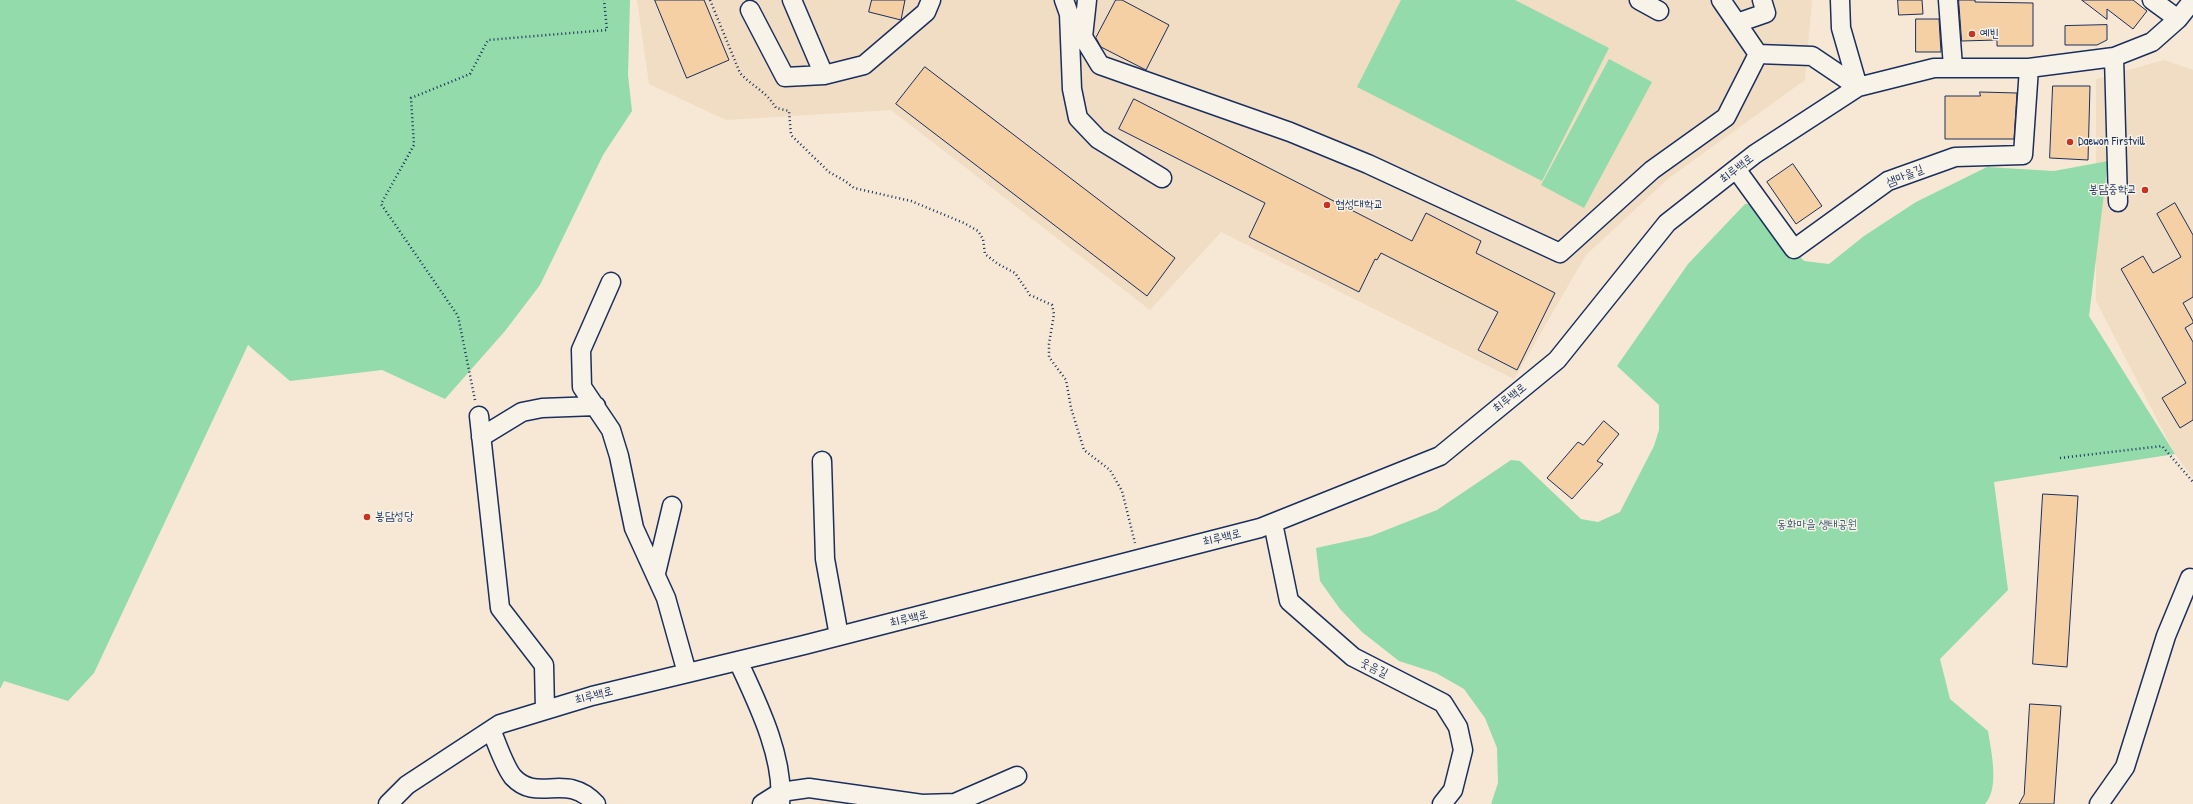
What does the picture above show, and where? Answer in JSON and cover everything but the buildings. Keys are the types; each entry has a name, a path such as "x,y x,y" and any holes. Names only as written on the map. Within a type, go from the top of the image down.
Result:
{"street":[{"path":"792,0 824,75"},
{"path":"750,10 785,77 824,75 864,65 926,12 931,0"},
{"path":"1064,0 1069,14 1072,89 1078,118 1098,139 1162,178"},
{"path":"1087,0 1083,37 1100,65 1290,132 1368,164 1560,253 1652,170 1726,117 1758,54"},
{"path":"1639,0 1659,11"},
{"path":"1721,0 1758,54"},
{"path":"1737,23 1766,13 1762,0"},
{"path":"1840,0 1841,28 1858,87"},
{"path":"1948,0 1953,67"},
{"path":"2152,0 2178,19"},
{"path":"1758,54 1812,56 1858,87 1934,68 2029,68 2114,57 2152,42 2178,19 2193,0"},
{"path":"2114,57 2118,202"},
{"name":"샘마을길","path":"1736,169 1794,249 1888,182 1955,157 2023,155 2029,68"},
{"name":"최루백로","path":"388,804 407,785 500,724 592,696 839,636 1273,524 1440,456 1557,360 1667,223 1755,154 1858,87"},
{"path":"611,282 581,350 582,387 611,430 634,528 656,574 674,621 686,673"},
{"path":"481,437 522,412 542,408 596,406"},
{"path":"479,416 500,608 544,665 545,710"},
{"path":"822,461 825,559 839,636"},
{"path":"656,574 672,506"},
{"name":"웃음길","path":"1273,524 1289,601 1353,657 1443,703 1458,727 1463,750 1453,790 1442,804"},
{"path":"2099,804 2125,767 2166,636 2190,578 2193,582"},
{"path":"738,661 760,709 773,747 781,798"},
{"path":"491,730 512,776 524,787 537,790 570,788 584,793 596,804"},
{"path":"762,804 809,788 922,804 955,803 1018,776"}],"path":[{"path":"479,416 458,316 381,204 414,145 411,98 470,74 488,40 607,30 604,0"},
{"path":"710,0 740,73 748,81 769,96 776,108 789,111 792,135 829,172 845,180 854,188 911,201 944,213 978,231 983,238 984,254 998,264 1015,273 1030,295 1052,305 1054,314 1049,344 1049,357 1066,380 1071,408 1084,450 1110,470 1122,491 1139,559"},
{"path":"2060,458 2162,446 2193,482"}],"shaded area":[{"name":"협성대학교","path":"637,0 1812,0 1805,80 1669,178 1586,255 1514,379 1221,232 1150,310 891,110 726,120 649,84"},
{"name":"봉담중학교","path":"2164,60 2193,70 2193,478 2175,454 2096,301 2096,79"}],"green space":[{"path":"0,0 630,0 628,75 632,111 603,155 540,285 505,331 445,399 382,370 290,381 248,345 94,673 68,701 4,681 0,689"},
{"path":"1401,0 1515,0 1609,48 1542,181 1357,87"},
{"path":"1609,59 1652,82 1584,208 1541,185"},
{"name":"동화마을 생태공원","path":"2108,161 2089,316 2175,454 1994,482 2008,590 1940,659 1950,699 1988,731 1993,779 1990,797 1985,804 1491,804 1498,783 1497,748 1485,718 1464,689 1436,673 1399,661 1362,632 1340,609 1320,581 1316,548 1371,536 1437,510 1511,460 1520,461 1581,519 1598,522 1620,512 1654,446 1659,430 1659,405 1617,366 1688,264 1745,204 1751,204 1804,261 1829,264 1864,236 1916,202 1987,167 2054,171"}],"place":[{"name":"예빈","path":"1972,34"},
{"name":"Daewon Firstvill","path":"2070,142"},
{"name":"봉담중학교","path":"2145,190"},
{"name":"협성대학교","path":"1327,205"},
{"name":"봉담성당","path":"367,517"}]}
